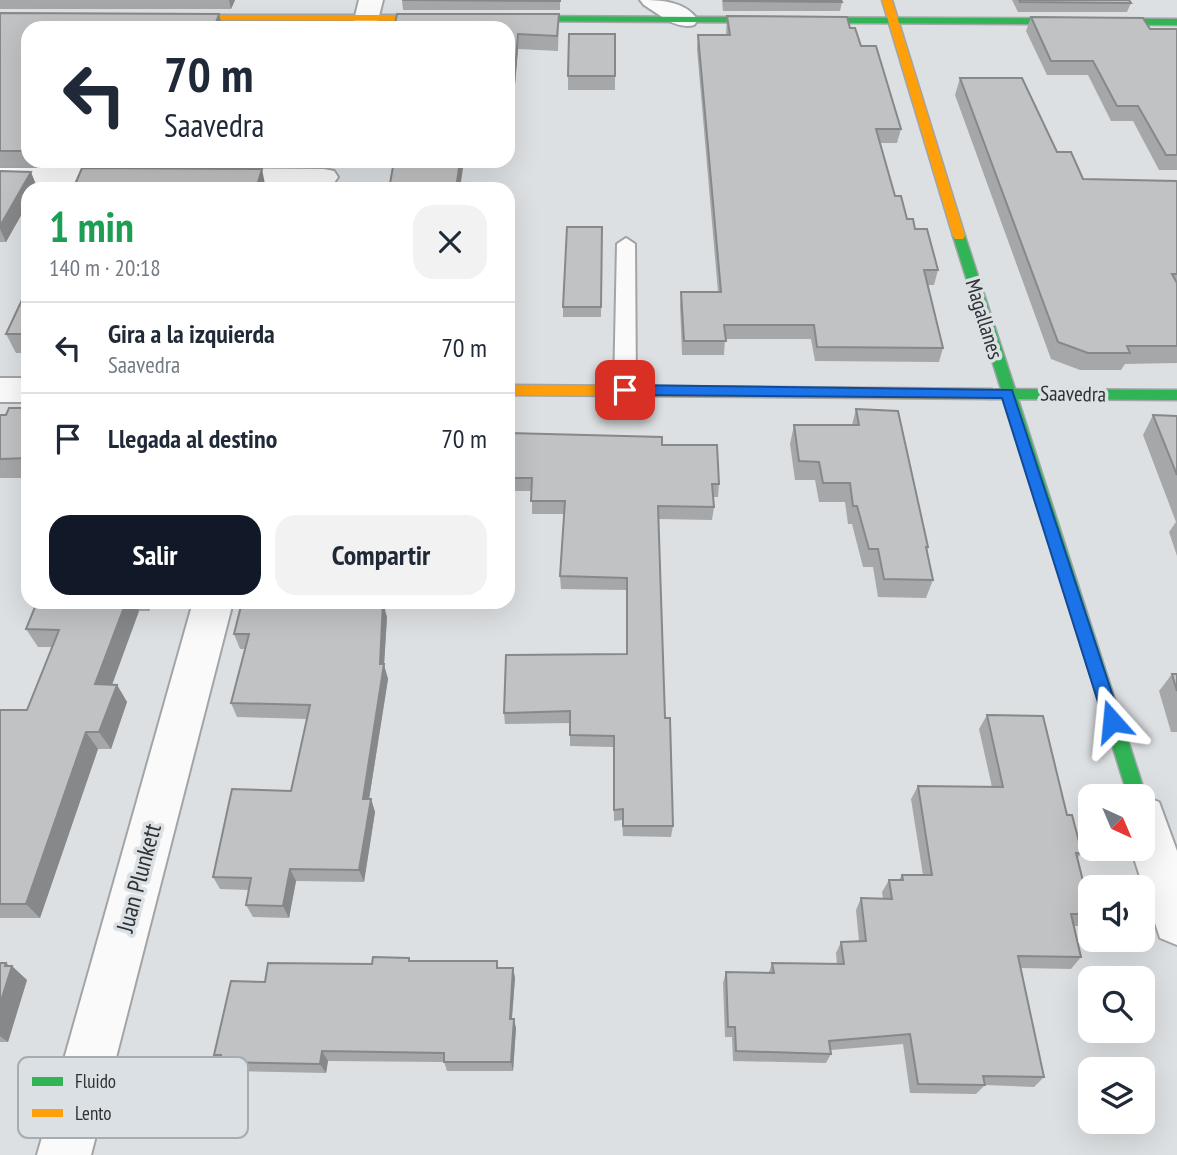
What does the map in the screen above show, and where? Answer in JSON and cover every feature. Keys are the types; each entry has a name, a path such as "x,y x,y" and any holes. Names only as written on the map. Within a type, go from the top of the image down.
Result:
{"street":[{"path":"653,0 686,20"},
{"name":"Magallanes","path":"887,0 1007,393 1132,784"},
{"path":"149,18 367,15 464,18"},
{"path":"491,18 1177,22"},
{"path":"0,176 325,176"},
{"path":"0,390 21,390"},
{"name":"Saavedra","path":"515,390 1177,396"},
{"name":"Juan Plunkett","path":"90,1057 211,609"},
{"path":"1155,853 1177,922"},
{"name":"Juan Plunkett","path":"64,1155 69,1138"}],"lane":[{"path":"625,390 626,244"}],"building":[{"path":"402,0 560,0 560,1"},
{"path":"841,0 842,2 724,1"},
{"path":"1019,0 1129,0 1131,3 1020,2"},
{"path":"0,13 219,14 216,21 21,21 21,151 0,151"},
{"path":"397,14 559,14 557,36 518,34 515,70 515,21 396,21"},
{"path":"727,16 847,17 850,28 855,28 861,46 876,46 901,129 876,129 895,196 901,196 907,219 913,219 915,229 927,229 938,270 924,270 943,348 817,347 814,325 724,325 726,341 684,341 681,292 721,292 698,35 730,35"},
{"path":"1031,17 1143,18 1150,29 1177,29 1177,155 1166,155 1138,106 1117,106 1093,61 1051,61"},
{"path":"569,34 615,34 615,76 568,76"},
{"path":"960,78 1022,78 1057,152 1071,152 1083,179 1177,181 1177,274 1172,274 1177,283 1177,346 1127,346 1130,353 1088,353 1058,342"},
{"path":"82,168 262,169 258,182 76,182"},
{"path":"393,168 459,168 457,182 390,182"},
{"path":"0,171 31,172 25,182 21,182 21,189 0,226"},
{"path":"567,227 602,227 601,307 563,307"},
{"path":"21,302 21,334 6,334"},
{"path":"9,408 21,408 21,458 0,459 0,415 6,415"},
{"path":"856,409 898,411 933,580 884,579 878,549 869,549 857,506 853,506 850,483 823,483 819,462 799,461 794,425 859,425"},
{"path":"1153,415 1177,416 1177,475"},
{"path":"515,433 662,437 662,445 717,445 719,484 712,484 714,507 658,506 665,718 670,718 673,826 623,826 623,809 614,810 614,736 570,735 570,711 504,713 506,655 627,654 627,578 560,576 565,501 531,501 532,478 515,478"},
{"path":"34,609 123,609 95,684 117,685 99,732 86,732 26,904 0,904 0,710 27,710 59,630 26,629"},
{"path":"240,609 383,609 380,664 384,664 363,799 371,799 359,870 290,869 283,906 246,905 251,878 213,877 232,789 291,791 310,705 231,703 249,634 234,634"},
{"path":"1172,674 1177,674 1177,691"},
{"path":"987,715 1043,716 1067,815 1072,815 1078,838 1076,853 1082,875 1078,875 1078,914 1071,914 1081,957 1018,956 1044,1077 983,1076 985,1085 918,1084 910,1034 829,1041 831,1054 736,1051 735,1027 728,1027 726,972 774,973 772,963 844,964 841,942 866,941 861,898 892,899 889,880 903,880 902,875 932,875 918,786 1003,787"},
{"path":"373,957 409,958 409,961 497,961 497,968 513,968 511,1062 444,1062 444,1053 322,1051 320,1064 248,1063 248,1057 214,1055 231,981 265,982 268,963 372,964"},
{"path":"0,963 12,966 0,1004"}],"traffic: fast":[{"path":"506,19 1177,22"},
{"path":"959,236 1133,784"},
{"path":"992,394 1177,395"}],"traffic: slow":[{"path":"887,0 959,236"},
{"path":"167,18 449,18"},
{"path":"515,390 992,394"}],"route":[{"path":"625,390 1007,393 1112,721"}]}
